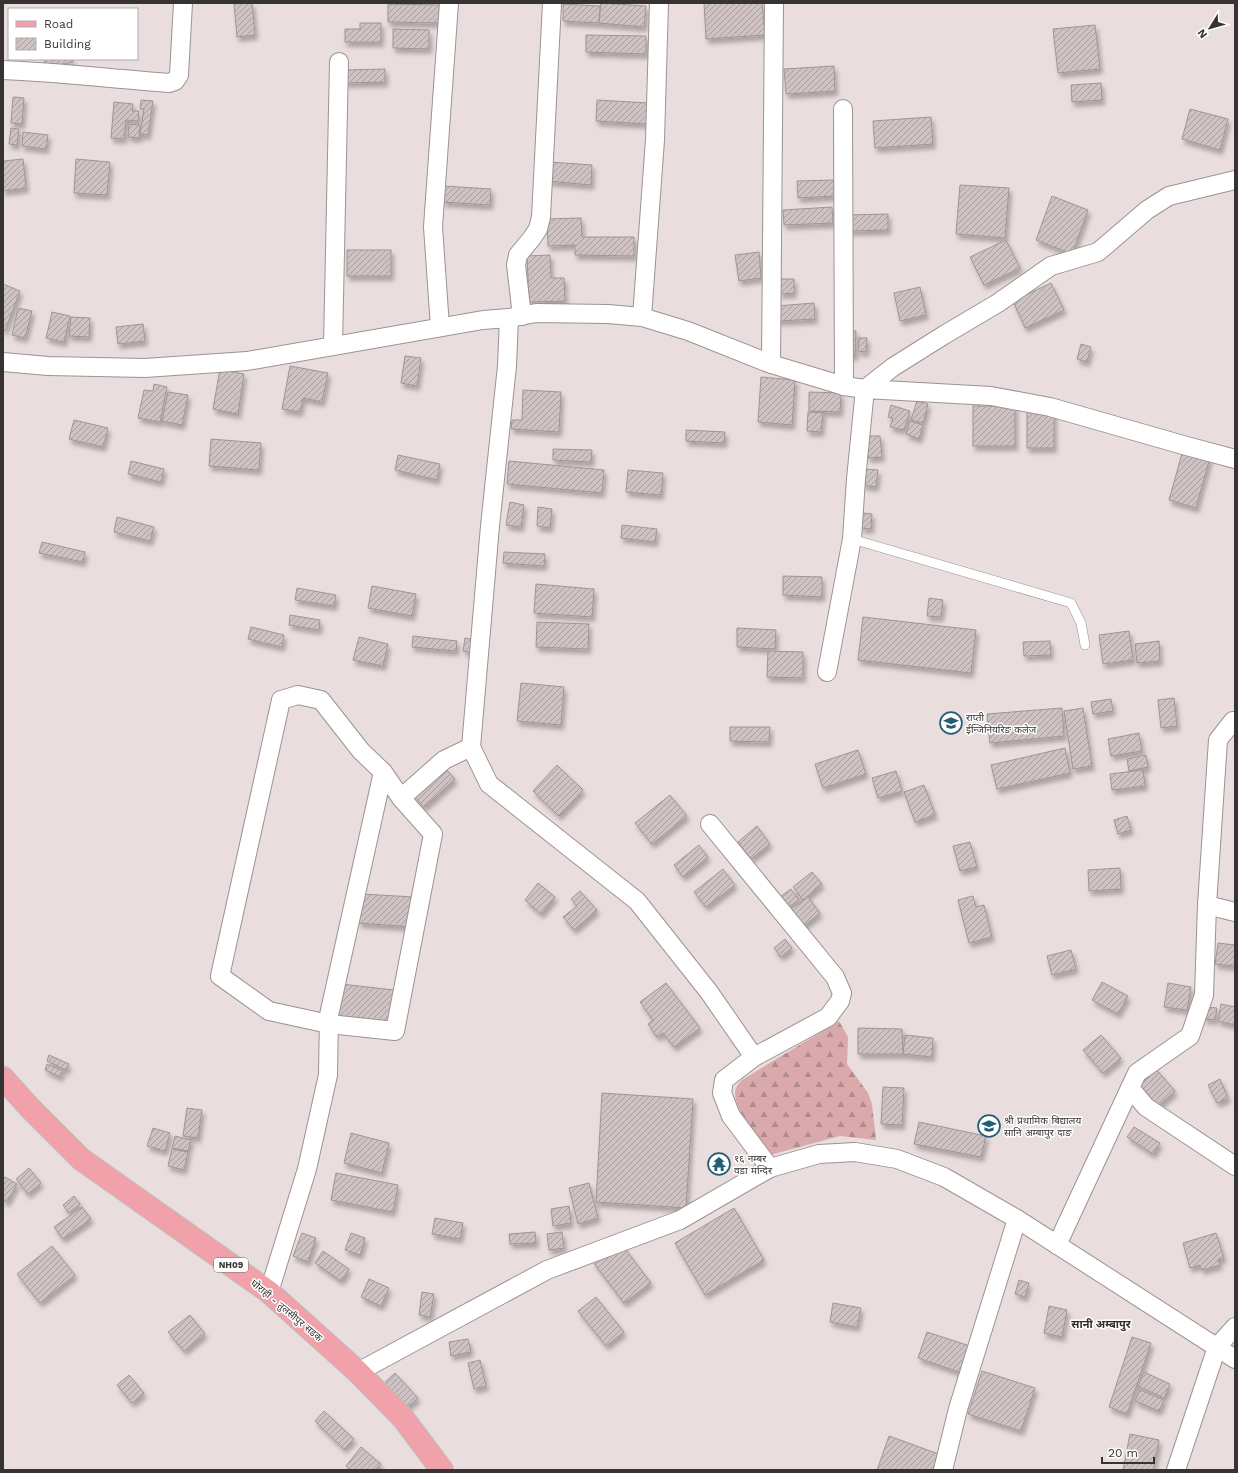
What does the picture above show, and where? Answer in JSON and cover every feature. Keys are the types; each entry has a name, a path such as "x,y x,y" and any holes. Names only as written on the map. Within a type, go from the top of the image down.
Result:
{"main road":[{"name":"घोराही - तुलसीपुर सडक","path":"3,1078 30,1108 81,1159 269,1292 358,1372 403,1418 442,1470"}],"street":[{"path":"3,70 54,72 99,78 169,83 175,81 179,75 183,3"},
{"path":"440,327 433,227 449,3"},
{"path":"552,3 541,217 538,229 518,255 516,265 516,317 507,366 490,526 471,747 489,784 637,901 709,992 754,1057"},
{"path":"642,317 655,140 659,3"},
{"path":"771,364 774,3"},
{"path":"333,346 339,62"},
{"path":"842,109 844,386"},
{"path":"827,672 852,539 865,389 893,367 944,334 998,303 1051,266 1098,252 1147,210 1169,196 1235,180"},
{"path":"3,362 48,366 145,368 247,361 440,327 536,313 608,314 642,317 688,331 771,364 844,386 865,389 991,396 1050,407 1183,445 1235,458"},
{"path":"298,695 321,700 361,751 383,772 401,798 433,834 395,1031 329,1024 269,1011 220,976 281,700 298,695"},
{"path":"1057,1245 1137,1073 1190,1036 1204,995 1207,905 1218,740 1233,721 1235,721"},
{"path":"401,798 444,760 471,747"},
{"path":"269,1292 307,1169 327,1082 331,1008 383,772"},
{"path":"710,824 835,977 842,992 840,1001 828,1017 754,1057 724,1080 722,1093 731,1116 770,1168"},
{"path":"1207,905 1235,912"},
{"path":"1130,1088 1146,1107 1235,1166"},
{"path":"358,1372 547,1270 680,1220 770,1168 819,1154 855,1152 897,1159 944,1177 1017,1219 1235,1359"},
{"path":"943,1470 958,1409 1017,1219"},
{"path":"1176,1470 1217,1347 1235,1327"}],"lane":[{"path":"852,539 1071,603 1081,623 1086,645"}],"green space":[{"path":"839,1021 848,1037 847,1064 868,1093 872,1104 876,1140 840,1136 770,1155 743,1117 736,1101 736,1088 742,1080"}],"building":[{"path":"234,3 252,3 255,35 237,37"},
{"path":"601,3 646,6 644,27 599,23"},
{"path":"704,3 762,3 765,35 706,39"},
{"path":"388,4 440,5 439,23 388,22"},
{"path":"563,4 600,6 599,23 563,21"},
{"path":"360,23 381,23 381,42 345,42 345,29 360,29"},
{"path":"1095,25 1100,69 1058,73 1053,29"},
{"path":"393,29 429,30 429,49 393,48"},
{"path":"586,35 646,36 646,54 586,52"},
{"path":"44,60 73,60 73,62 46,68"},
{"path":"834,66 835,91 786,94 784,69"},
{"path":"385,69 385,82 345,83 345,70"},
{"path":"1101,83 1102,100 1072,102 1071,85"},
{"path":"13,97 24,98 22,124 11,123"},
{"path":"141,100 153,101 148,135 140,134 144,109 140,109"},
{"path":"597,100 649,103 648,124 596,121"},
{"path":"114,102 133,104 132,111 139,111 138,121 126,120 124,139 111,138"},
{"path":"1190,109 1228,119 1220,150 1182,139"},
{"path":"931,117 933,144 875,148 873,121"},
{"path":"129,124 140,125 139,138 128,137"},
{"path":"11,128 19,129 17,145 9,144"},
{"path":"23,132 48,135 46,149 22,146"},
{"path":"23,159 26,188 3,191 3,161"},
{"path":"76,159 110,162 107,195 74,193"},
{"path":"550,162 592,165 591,185 548,181"},
{"path":"834,180 834,196 798,198 797,181"},
{"path":"960,185 1009,188 1005,238 956,234"},
{"path":"444,186 491,189 490,205 443,202"},
{"path":"1052,196 1088,210 1072,254 1036,240"},
{"path":"832,207 833,223 784,225 783,210"},
{"path":"888,214 888,230 847,231 846,215"},
{"path":"581,218 582,237 634,237 634,256 575,255 575,245 548,246 547,219"},
{"path":"1006,240 1020,268 984,285 970,257"},
{"path":"347,250 391,250 391,276 347,276"},
{"path":"759,252 761,278 739,281 735,255"},
{"path":"550,255 551,278 564,278 565,301 529,302 527,256"},
{"path":"779,279 794,279 794,293 780,294"},
{"path":"1051,283 1064,310 1025,328 1013,301"},
{"path":"3,284 20,291 5,331 3,330"},
{"path":"920,287 926,315 900,321 894,293"},
{"path":"814,303 815,319 777,321 776,306"},
{"path":"18,308 32,311 25,338 12,335"},
{"path":"52,312 70,316 64,342 46,338"},
{"path":"71,317 90,318 89,337 69,336"},
{"path":"143,324 145,341 118,344 116,327"},
{"path":"842,330 856,331 855,356 841,355"},
{"path":"859,338 867,338 866,352 858,351"},
{"path":"1081,344 1091,347 1087,362 1077,359"},
{"path":"405,356 421,358 417,386 401,383"},
{"path":"290,366 328,373 322,402 303,398 300,412 282,409"},
{"path":"220,369 244,374 238,414 213,409"},
{"path":"761,377 795,380 792,425 758,422"},
{"path":"154,384 167,387 160,422 138,418 144,390 153,391"},
{"path":"523,390 561,392 559,432 511,429 512,420 522,420"},
{"path":"168,392 188,395 182,425 162,421"},
{"path":"809,392 841,393 840,412 809,411"},
{"path":"917,401 928,404 923,423 911,420"},
{"path":"891,405 910,411 904,430 890,427 893,418 888,417"},
{"path":"973,406 1015,406 1015,446 973,446"},
{"path":"808,412 823,413 821,432 807,431"},
{"path":"1027,412 1054,412 1054,448 1027,448"},
{"path":"74,420 108,428 103,447 69,439"},
{"path":"910,421 923,425 919,439 906,434"},
{"path":"686,430 725,432 724,443 686,441"},
{"path":"867,436 880,436 882,457 868,458"},
{"path":"211,439 261,443 259,470 209,466"},
{"path":"553,449 592,450 591,462 553,460"},
{"path":"1183,450 1210,457 1196,508 1169,500"},
{"path":"398,455 440,464 437,480 395,470"},
{"path":"131,461 164,469 161,482 128,474"},
{"path":"509,461 604,470 602,493 507,484"},
{"path":"865,469 878,470 876,487 863,485"},
{"path":"628,470 663,473 661,495 626,492"},
{"path":"510,502 524,505 521,527 506,525"},
{"path":"538,507 552,509 550,528 537,526"},
{"path":"863,513 872,514 871,529 861,528"},
{"path":"117,517 154,527 150,541 114,532"},
{"path":"622,525 657,529 655,542 621,538"},
{"path":"42,542 85,552 83,562 39,553"},
{"path":"504,552 545,554 544,566 503,563"},
{"path":"783,576 822,577 822,597 783,595"},
{"path":"536,584 594,589 592,617 534,613"},
{"path":"372,586 416,594 412,616 368,608"},
{"path":"297,588 336,595 334,606 295,600"},
{"path":"929,598 943,600 941,617 927,616"},
{"path":"290,615 320,620 319,630 289,625"},
{"path":"863,617 976,630 971,673 858,660"},
{"path":"537,622 589,624 588,649 536,647"},
{"path":"251,627 284,635 282,647 248,639"},
{"path":"737,628 776,630 775,649 737,647"},
{"path":"1129,631 1133,660 1103,664 1099,635"},
{"path":"413,636 457,641 456,651 412,647"},
{"path":"359,637 388,644 383,666 353,660"},
{"path":"465,638 475,640 473,653 463,651"},
{"path":"1050,641 1051,655 1024,656 1023,642"},
{"path":"1159,641 1160,661 1137,663 1135,644"},
{"path":"768,651 803,652 803,678 767,677"},
{"path":"521,683 564,687 561,725 517,721"},
{"path":"1174,698 1177,726 1161,728 1158,700"},
{"path":"1111,699 1113,711 1093,714 1091,702"},
{"path":"1062,708 1064,736 990,743 987,714"},
{"path":"1083,708 1092,766 1073,769 1064,711"},
{"path":"730,727 770,727 769,742 730,741"},
{"path":"1139,733 1142,751 1111,756 1108,739"},
{"path":"1065,748 1070,773 997,789 991,765"},
{"path":"858,750 866,774 823,788 815,764"},
{"path":"1146,755 1148,767 1129,771 1127,759"},
{"path":"557,765 583,790 559,816 533,791"},
{"path":"446,769 455,779 424,807 415,797"},
{"path":"1143,770 1145,786 1112,790 1110,774"},
{"path":"896,771 902,791 878,798 872,778"},
{"path":"924,785 935,815 915,822 904,792"},
{"path":"670,795 687,816 652,844 635,823"},
{"path":"1127,816 1131,830 1118,834 1114,820"},
{"path":"757,826 770,844 751,859 738,842"},
{"path":"970,842 977,867 960,871 953,846"},
{"path":"699,845 708,857 683,877 674,865"},
{"path":"1120,868 1121,889 1089,891 1088,870"},
{"path":"723,869 735,885 706,907 694,892"},
{"path":"812,872 822,884 803,900 793,887"},
{"path":"538,883 555,897 541,914 525,900"},
{"path":"791,889 799,900 787,908 780,897"},
{"path":"580,891 597,910 574,930 563,917 577,906 571,899"},
{"path":"361,894 415,897 413,927 359,923"},
{"path":"973,896 976,907 984,905 992,937 969,943 958,900"},
{"path":"808,897 820,913 801,928 788,911"},
{"path":"785,939 792,948 781,957 774,948"},
{"path":"1218,943 1235,945 1235,966 1215,964"},
{"path":"1071,950 1076,969 1052,975 1047,956"},
{"path":"1102,982 1128,996 1118,1014 1092,1000"},
{"path":"666,983 700,1028 674,1047 663,1033 657,1037 648,1024 653,1020 640,1002"},
{"path":"1168,983 1191,987 1187,1010 1164,1007"},
{"path":"341,984 394,990 390,1023 338,1017"},
{"path":"1221,1004 1235,1007 1235,1025 1218,1021"},
{"path":"1206,1007 1217,1008 1215,1020 1204,1019"},
{"path":"858,1028 902,1029 903,1054 858,1054"},
{"path":"905,1035 933,1038 932,1057 903,1054"},
{"path":"1101,1035 1121,1058 1103,1073 1083,1050"},
{"path":"49,1055 69,1064 66,1070 47,1061"},
{"path":"47,1064 63,1071 60,1077 45,1070"},
{"path":"1156,1069 1175,1091 1158,1106 1139,1085"},
{"path":"1220,1079 1228,1098 1217,1103 1208,1085"},
{"path":"883,1087 904,1088 902,1125 881,1124"},
{"path":"602,1093 693,1099 686,1208 596,1202"},
{"path":"187,1108 202,1110 198,1138 183,1136"},
{"path":"919,1122 986,1136 981,1157 914,1144"},
{"path":"1134,1127 1160,1143 1153,1154 1127,1137"},
{"path":"153,1128 170,1133 165,1151 147,1146"},
{"path":"351,1133 389,1143 382,1173 344,1163"},
{"path":"175,1136 191,1140 188,1151 172,1148"},
{"path":"172,1149 188,1152 184,1170 168,1166"},
{"path":"29,1168 41,1183 28,1194 16,1179"},
{"path":"336,1173 398,1185 393,1212 331,1200"},
{"path":"5,1177 17,1184 7,1202 3,1200 3,1181"},
{"path":"589,1183 598,1218 578,1224 569,1188"},
{"path":"74,1196 80,1204 69,1213 63,1205"},
{"path":"569,1206 571,1223 553,1226 551,1209"},
{"path":"82,1207 91,1219 63,1239 54,1227"},
{"path":"734,1208 764,1260 705,1295 675,1243"},
{"path":"435,1218 463,1223 460,1239 432,1234"},
{"path":"535,1232 536,1243 510,1244 509,1234"},
{"path":"562,1232 564,1248 549,1250 547,1234"},
{"path":"302,1233 316,1238 308,1262 293,1256"},
{"path":"351,1233 365,1238 360,1255 345,1250"},
{"path":"1216,1233 1224,1258 1218,1260 1220,1265 1202,1270 1200,1265 1190,1268 1183,1243"},
{"path":"620,1242 651,1283 624,1303 593,1262"},
{"path":"52,1246 75,1275 40,1303 17,1274"},
{"path":"323,1251 349,1269 341,1281 315,1263"},
{"path":"369,1279 389,1288 381,1306 361,1297"},
{"path":"1019,1280 1029,1283 1025,1297 1015,1294"},
{"path":"422,1292 434,1294 430,1317 419,1315"},
{"path":"596,1297 624,1332 606,1346 578,1311"},
{"path":"833,1303 861,1308 857,1327 830,1322"},
{"path":"1049,1306 1067,1310 1062,1337 1044,1333"},
{"path":"190,1315 205,1334 184,1351 168,1332"},
{"path":"927,1332 973,1347 964,1374 918,1358"},
{"path":"1132,1337 1151,1343 1127,1414 1109,1407"},
{"path":"468,1339 471,1352 451,1356 449,1342"},
{"path":"480,1360 486,1386 474,1389 468,1363"},
{"path":"982,1371 1035,1388 1021,1431 968,1414"},
{"path":"1144,1372 1170,1384 1164,1398 1138,1386"},
{"path":"395,1373 418,1398 405,1409 383,1384"},
{"path":"129,1375 144,1393 132,1403 117,1385"},
{"path":"1140,1390 1164,1400 1159,1411 1135,1401"},
{"path":"324,1411 354,1439 344,1449 315,1421"},
{"path":"1130,1434 1159,1440 1153,1470 1123,1470"},
{"path":"889,1436 944,1456 939,1470 877,1470"},
{"path":"361,1447 381,1464 375,1470 350,1470 346,1466"}],"place":[{"name":"राप्ती ईन्जिनियरिङ कलेज","path":"951,723"},
{"name":"श्री प्रथामिक बिद्यालय सानि अम्बापुर दाङ","path":"989,1126"},
{"name":"१६ नम्बर वडा मन्दिर","path":"719,1164"}],"district":[{"name":"सानी अम्बापुर","path":"1101,1324"}]}
